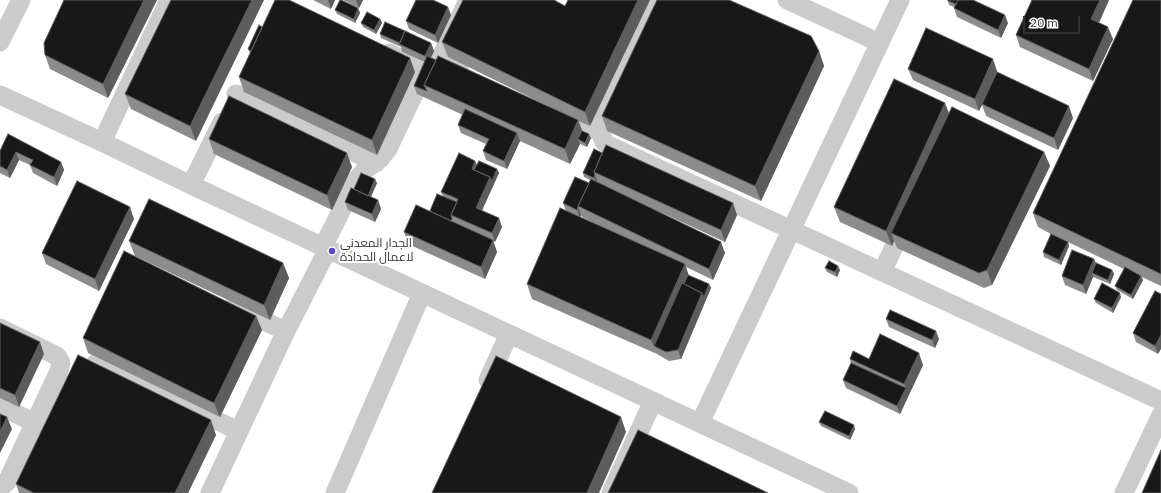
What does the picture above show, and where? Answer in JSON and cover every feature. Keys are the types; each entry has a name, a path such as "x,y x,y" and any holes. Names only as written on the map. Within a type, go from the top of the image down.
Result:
{"street":[{"path":"0,42 21,0"},
{"path":"102,142 169,0"},
{"path":"468,0 442,54 441,60 446,65 474,78"},
{"path":"546,113 585,131 592,129 653,0"},
{"path":"664,0 603,129 601,134 604,142 792,231 1161,401"},
{"path":"787,0 880,43"},
{"path":"700,423 900,0"},
{"path":"210,493 357,179 365,170 376,163 388,149 421,79 422,73 416,66 374,46"},
{"path":"191,185 245,76"},
{"path":"236,94 376,163"},
{"path":"0,96 102,142 849,493"},
{"path":"882,272 912,209"},
{"path":"336,493 422,293"},
{"path":"221,301 286,331"},
{"path":"0,328 57,356 61,363 59,371 7,482 0,488"},
{"path":"482,393 509,334"},
{"path":"84,358 239,431"},
{"path":"611,493 653,401"},
{"path":"0,406 35,423"},
{"path":"1124,493 1161,415"}],"building":[{"path":"64,0 144,0 103,84 45,55 44,43"},
{"path":"171,0 252,0 190,126 125,94"},
{"path":"275,0 289,0 410,58 372,140 239,77"},
{"path":"340,0 358,8 354,19 335,10"},
{"path":"416,0 433,0 448,7 435,35 406,21"},
{"path":"463,0 554,0 565,6 568,0 638,0 585,112 442,42"},
{"path":"657,0 729,0 811,36 819,51 755,186 602,116"},
{"path":"948,0 958,0 956,4"},
{"path":"958,0 973,0 1005,15 998,30 954,8"},
{"path":"1032,0 1100,0 1091,19 1108,27 1089,69 1016,35"},
{"path":"1133,0 1161,0 1161,274 1033,213"},
{"path":"367,12 380,19 374,30 361,23"},
{"path":"385,22 405,31 400,43 380,34"},
{"path":"259,25 262,27 251,51 248,49"},
{"path":"926,28 993,59 975,99 908,69"},
{"path":"405,31 431,43 425,56 399,44"},
{"path":"427,56 436,60 424,85 427,91 414,86"},
{"path":"438,56 578,120 565,149 424,85"},
{"path":"997,72 1069,106 1054,138 982,104"},
{"path":"894,79 945,103 886,231 834,207"},
{"path":"229,96 347,153 327,195 209,139"},
{"path":"952,107 1044,152 987,270 979,273 891,233"},
{"path":"465,109 517,133 504,161 483,151 489,139 458,125"},
{"path":"582,131 589,134 585,143 578,139"},
{"path":"8,134 61,162 54,177 30,165 33,160 16,152 7,170 0,166 0,151"},
{"path":"606,145 733,203 721,230 594,172"},
{"path":"594,149 602,153 594,172 594,178 583,173"},
{"path":"459,153 475,161 472,169 490,177 476,208 499,218 492,233 451,215 458,199 441,192"},
{"path":"479,161 497,169 492,181 490,177 474,170"},
{"path":"361,173 375,179 368,196 354,189"},
{"path":"575,177 589,183 577,210 563,203"},
{"path":"591,179 721,242 709,269 578,206"},
{"path":"77,181 130,207 95,279 42,253"},
{"path":"351,188 378,200 372,214 345,202"},
{"path":"437,194 457,202 451,215 451,221 430,211"},
{"path":"149,199 283,263 264,305 129,241"},
{"path":"416,205 493,240 481,267 404,232"},
{"path":"560,208 685,264 651,340 527,284"},
{"path":"1051,234 1068,242 1059,260 1043,252"},
{"path":"1072,250 1094,259 1083,285 1062,276"},
{"path":"124,251 256,316 214,403 83,338"},
{"path":"829,261 838,266 835,272 825,268"},
{"path":"1096,263 1112,270 1108,280 1092,273"},
{"path":"1125,267 1141,276 1131,295 1115,286"},
{"path":"688,275 709,284 704,297 702,293 684,284"},
{"path":"682,283 702,293 678,350 666,352 654,346"},
{"path":"1102,283 1120,293 1112,308 1094,299"},
{"path":"1155,291 1161,294 1161,335 1155,346 1133,333"},
{"path":"890,310 936,331 932,340 886,319"},
{"path":"0,323 40,342 15,395 0,388"},
{"path":"880,334 919,353 904,384 850,359 853,351 869,359"},
{"path":"78,355 211,420 175,493 34,493 16,484"},
{"path":"496,356 621,417 587,493 432,493"},
{"path":"851,363 906,388 897,406 843,380"},
{"path":"825,411 854,425 849,436 819,422"},
{"path":"0,414 7,417 0,432"},
{"path":"638,430 768,493 608,493"},
{"path":"1161,450 1161,493 1142,493"}],"place":[{"name":"الجدار المعدني لاعمال الحدادة","path":"332,251"}]}
